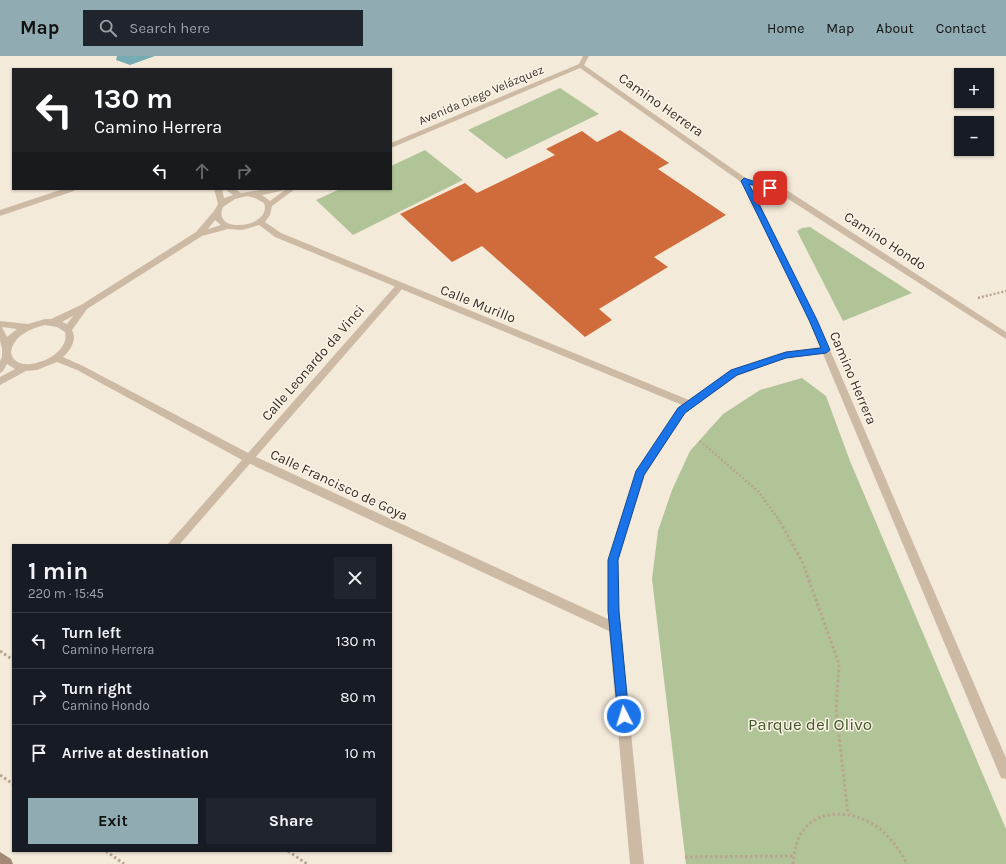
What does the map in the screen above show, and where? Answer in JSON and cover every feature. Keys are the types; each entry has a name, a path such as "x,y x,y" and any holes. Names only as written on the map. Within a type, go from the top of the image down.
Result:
{"main road":[{"path":"0,859 6,864"}],"street":[{"path":"581,65 586,56"},
{"name":"Avenida Diego Velázquez","path":"392,146 581,65"},
{"name":"Camino Herrera","path":"581,65 744,181 813,320 1006,774"},
{"name":"Camino Hondo","path":"744,181 782,191 1006,336"},
{"path":"0,214 68,190"},
{"path":"218,190 222,204"},
{"path":"231,190 240,195"},
{"path":"199,234 217,213 222,204 227,200 240,195 276,190"},
{"path":"269,205 290,190"},
{"path":"53,322 84,307 199,234 228,226 247,226 260,221 268,212 269,205 264,198 253,194"},
{"path":"217,213 218,219 228,226"},
{"name":"Calle Murillo","path":"260,221 265,227 278,235 690,404"},
{"name":"Calle Leonardo da Vinci","path":"173,544 400,286"},
{"path":"68,329 84,307"},
{"path":"0,369 14,336 28,327 46,322 53,322 68,329 70,336 69,343 64,351 56,358 36,366 26,367 0,381"},
{"path":"0,324 28,327"},
{"path":"0,330 11,362 26,367"},
{"path":"637,864 615,628 613,560 640,474 682,410 734,373 786,355 826,350"},
{"name":"Calle Francisco de Goya","path":"56,358 80,368 248,458 615,628"}],"path":[{"path":"700,441 759,492 784,527 802,561 839,664 836,710 848,814"},
{"path":"0,651 12,659"},
{"path":"0,775 12,783"},
{"path":"794,864 793,856 797,840 806,827 818,818 832,813 848,814 865,819 881,830 895,845 907,864"},
{"path":"107,852 124,864"},
{"path":"289,852 307,864"},
{"path":"686,857 793,856"}],"green space":[{"path":"560,88 599,114 506,159 468,130"},
{"path":"425,150 463,180 353,235 316,200 338,190 392,190 392,166"},
{"path":"810,227 912,293 843,321 797,231 802,228"},
{"name":"Parque del Olivo","path":"802,378 826,396 850,461 1006,829 1006,864 686,864 652,579 658,531 672,490 690,451 723,414 760,390"}],"water":[{"path":"117,56 155,56 130,65 116,60"}],"building":[{"path":"620,130 669,163 658,169 726,215 654,257 668,267 599,309 612,320 585,337 482,246 452,262 400,214 465,183 477,193 555,155 546,149 582,131 597,142"}],"route":[{"path":"624,716 613,611 613,560 640,474 682,410 734,373 786,355 826,350 813,320 744,181 770,188"}]}
